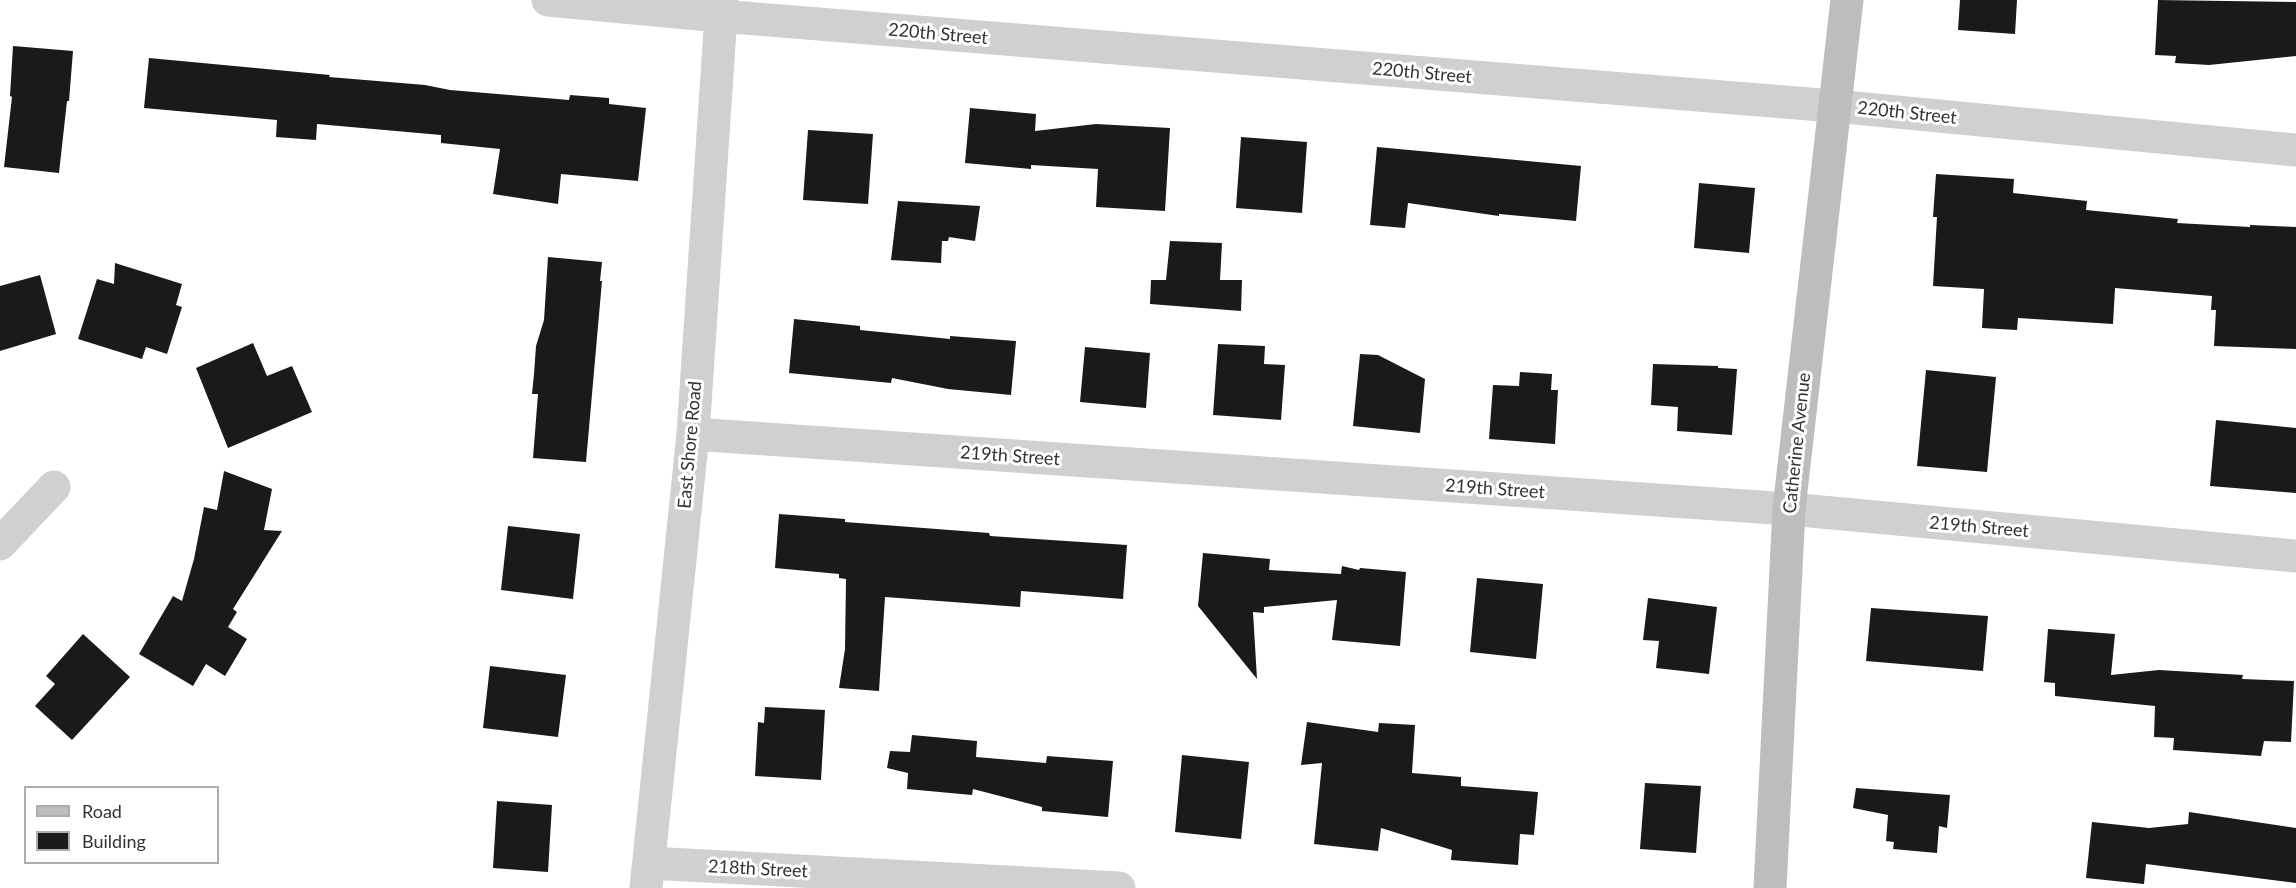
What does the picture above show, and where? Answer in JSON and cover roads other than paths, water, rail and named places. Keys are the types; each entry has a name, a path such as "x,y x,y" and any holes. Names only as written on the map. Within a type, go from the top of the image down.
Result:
{"street":[{"name":"220th Street","path":"549,0 721,8 1834,106 2296,150"},
{"name":"Catherine Avenue","path":"1770,888 1789,509 1847,0"},
{"name":"East Shore Road","path":"647,875 693,434 721,8"},
{"name":"219th Street","path":"693,434 1789,509 2296,556"},
{"path":"0,544 54,488"},
{"name":"218th Street","path":"647,875 1119,888"}]}
